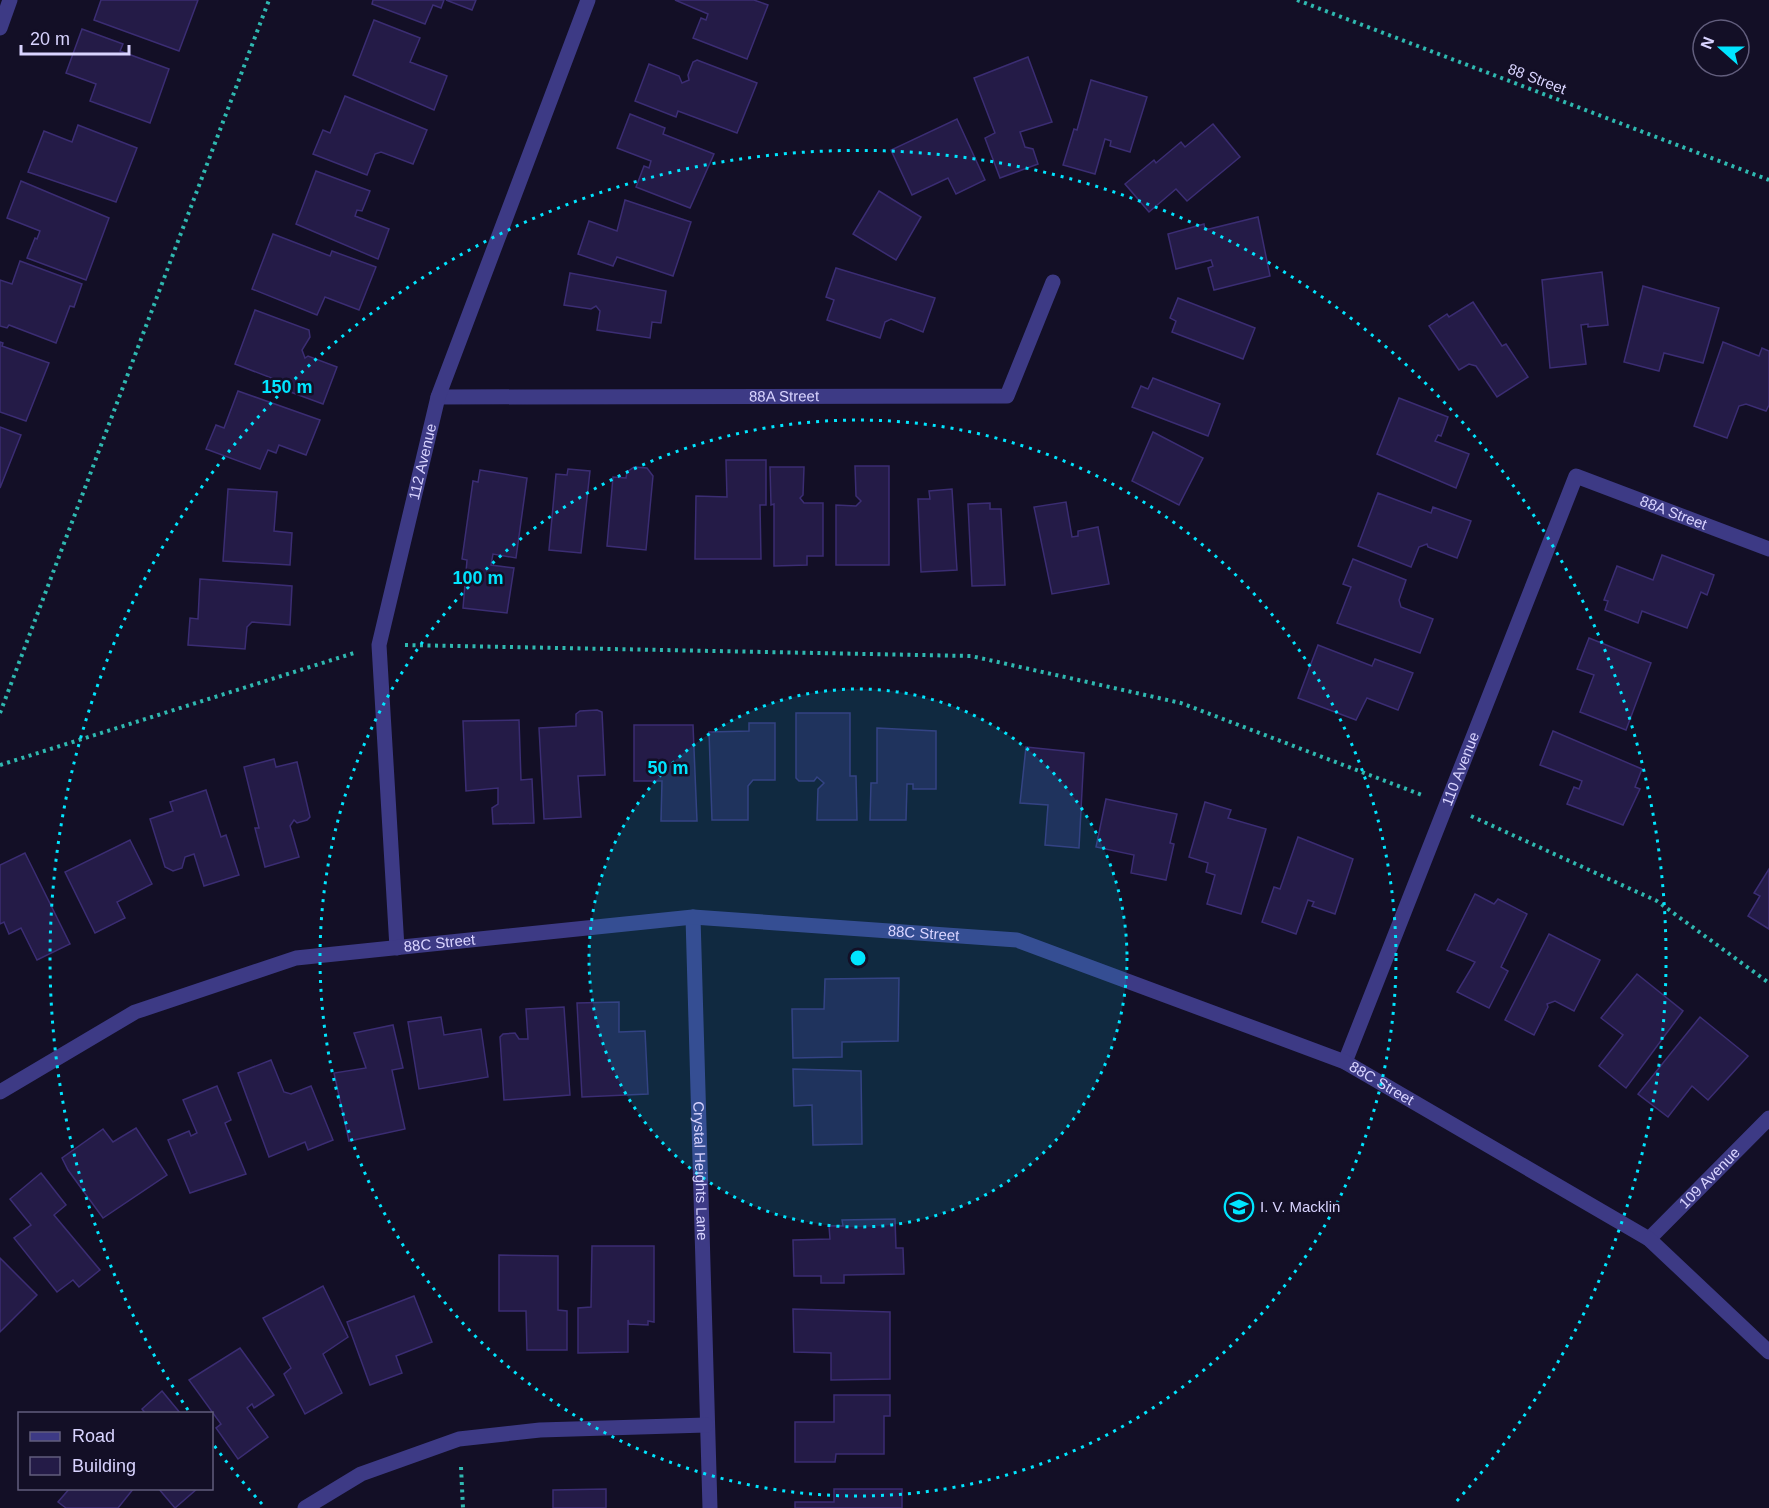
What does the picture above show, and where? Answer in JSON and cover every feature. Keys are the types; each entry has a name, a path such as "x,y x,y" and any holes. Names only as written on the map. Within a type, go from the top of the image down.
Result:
{"street":[{"path":"0,28 10,0"},
{"name":"112 Avenue","path":"397,948 379,645 438,397 588,0"},
{"name":"88A Street","path":"438,397 1008,396 1053,282"},
{"name":"88A Street","path":"1576,476 1769,549"},
{"name":"110 Avenue","path":"1345,1062 1576,476"},
{"name":"88C Street","path":"2,1085 135,1012 296,958 693,916 1017,940 1345,1062 1648,1239 1769,1352"},
{"name":"Crystal Heights Lane","path":"693,916 710,1508"},
{"name":"109 Avenue","path":"1648,1239 1769,1118"},
{"path":"305,1508 361,1474 459,1439 540,1430 706,1425"}],"path":[{"path":"0,713 269,0"},
{"name":"88 Street","path":"1297,0 1769,180"},
{"path":"0,765 379,645 971,656 1181,703 1447,805 1658,901 1769,983"},
{"path":"459,1439 462,1508"}],"building":[{"path":"101,0 198,0 179,51 94,20"},
{"path":"373,0 444,0 441,8 433,5 425,24 372,4"},
{"path":"446,0 476,0 472,10"},
{"path":"675,0 754,0 768,5 747,59 693,38 701,18 706,20 708,14"},
{"path":"374,20 420,38 410,62 447,76 434,110 353,75"},
{"path":"82,29 123,44 120,51 169,69 150,123 90,101 96,84 66,73"},
{"path":"1028,57 1052,122 1020,132 1025,147 1033,149 1038,164 1000,178 985,138 995,133 974,78"},
{"path":"697,60 757,83 737,133 678,111 676,117 635,101 649,64 679,76 682,83 689,80 688,75 693,62"},
{"path":"1091,80 1147,97 1130,152 1110,146 1111,141 1105,139 1095,174 1063,165 1074,129 1077,130"},
{"path":"345,96 427,130 413,164 381,152 375,154 367,175 313,154 323,130 330,133"},
{"path":"630,114 665,128 663,134 714,154 690,208 636,187 644,166 649,168 651,161 617,148"},
{"path":"957,119 985,180 956,194 948,178 912,195 891,150"},
{"path":"1213,124 1240,157 1187,201 1176,189 1149,212 1125,184 1154,160 1156,163 1181,142 1185,147"},
{"path":"78,125 137,148 116,202 28,172 44,131 72,142"},
{"path":"316,171 370,191 362,211 357,210 355,216 389,229 378,259 296,224"},
{"path":"21,181 109,218 86,280 27,258 40,231 7,218"},
{"path":"879,191 921,217 896,260 853,234"},
{"path":"625,200 691,222 673,276 617,257 613,266 578,254 589,221 617,231"},
{"path":"1258,217 1270,276 1214,290 1208,268 1213,266 1211,260 1176,269 1168,234 1204,224 1205,230"},
{"path":"273,234 330,256 332,251 376,267 359,310 325,297 317,315 252,289"},
{"path":"20,261 82,284 74,307 70,306 56,343 9,325 7,328 0,326 0,280 12,284"},
{"path":"836,268 935,298 923,332 891,319 885,322 880,338 827,320 834,300 826,297"},
{"path":"1602,272 1608,325 1588,327 1588,324 1581,325 1586,364 1550,368 1542,280"},
{"path":"570,273 666,291 661,323 652,322 650,338 597,330 600,311 596,306 591,309 564,305"},
{"path":"1643,286 1719,308 1703,363 1664,353 1659,371 1624,362"},
{"path":"1178,298 1255,328 1243,359 1172,332 1176,321 1170,318"},
{"path":"1473,302 1502,346 1506,344 1528,377 1497,397 1476,366 1469,364 1459,370 1429,326 1447,314 1449,317"},
{"path":"255,310 309,330 310,337 302,350 305,358 308,356 337,367 323,404 285,390 287,384 235,364"},
{"path":"0,342 3,343 2,346 49,363 26,421 0,412"},
{"path":"1723,342 1759,356 1762,348 1769,351 1769,405 1766,411 1746,404 1739,406 1727,438 1694,426"},
{"path":"1153,378 1220,404 1208,436 1132,407 1141,386 1148,389"},
{"path":"238,391 320,420 306,455 279,445 276,453 268,450 260,469 206,449 216,425 224,428"},
{"path":"1399,398 1448,417 1441,436 1438,435 1435,441 1469,454 1456,488 1377,454"},
{"path":"0,427 21,435 0,488"},
{"path":"1153,432 1203,458 1179,505 1132,481"},
{"path":"726,460 766,460 766,505 760,505 761,559 695,559 696,496 727,497"},
{"path":"855,466 889,466 889,565 836,565 836,505 856,506 861,501 856,496"},
{"path":"634,467 647,468 653,476 646,550 607,546 613,477 626,478 627,472"},
{"path":"770,467 804,467 803,495 800,498 804,503 823,503 823,556 807,556 807,565 774,566 774,504 771,505"},
{"path":"568,469 590,471 581,553 549,550 556,474 567,475"},
{"path":"480,470 527,478 516,558 493,554 491,565 514,568 507,613 463,608 467,560 462,559 473,481 478,482"},
{"path":"228,489 277,492 274,531 292,533 290,565 223,561"},
{"path":"952,489 957,570 921,572 918,499 930,499 929,491"},
{"path":"1378,493 1431,513 1433,507 1471,521 1457,558 1428,547 1427,544 1419,547 1411,567 1358,546"},
{"path":"1066,502 1072,537 1078,536 1078,531 1098,527 1109,584 1052,594 1034,507"},
{"path":"990,503 990,509 1001,509 1005,585 972,586 968,504"},
{"path":"1662,555 1714,575 1707,595 1701,592 1687,628 1642,611 1638,623 1605,610 1608,601 1604,600 1617,566 1653,580"},
{"path":"1353,559 1406,580 1399,600 1401,607 1433,619 1420,653 1337,623 1351,587 1343,584"},
{"path":"200,579 292,586 290,625 252,622 247,627 245,649 188,645 190,618 198,619"},
{"path":"1589,638 1651,663 1626,730 1580,712 1594,675 1577,669"},
{"path":"1318,645 1372,666 1375,659 1413,673 1398,710 1367,698 1356,720 1298,698"},
{"path":"580,711 602,712 605,775 578,776 581,817 544,819 539,728 576,726 576,714"},
{"path":"796,713 850,713 850,776 856,776 857,820 817,820 818,789 824,783 817,777 814,781 799,781 796,778"},
{"path":"519,720 521,780 532,779 534,823 493,824 492,808 498,804 498,788 466,791 463,721"},
{"path":"749,723 775,723 775,780 753,780 748,786 748,820 712,820 709,732 749,731"},
{"path":"634,725 693,725 697,821 661,821 662,781 634,781"},
{"path":"877,728 936,731 936,789 913,789 913,784 907,784 906,820 870,820 871,783 877,783"},
{"path":"1553,731 1642,769 1635,787 1640,789 1623,825 1567,804 1574,787 1579,789 1582,781 1540,765"},
{"path":"1026,747 1084,753 1079,848 1045,845 1048,805 1020,803"},
{"path":"274,759 276,767 297,762 310,817 297,823 294,820 290,826 299,857 265,867 255,828 259,828 244,767"},
{"path":"206,790 221,837 226,835 239,875 204,886 194,854 185,857 182,868 173,871 165,867 150,819 173,811 170,802"},
{"path":"1106,799 1177,814 1170,843 1174,844 1166,880 1131,873 1134,855 1096,847"},
{"path":"1205,802 1231,810 1228,818 1266,829 1241,914 1207,904 1215,875 1206,872 1208,863 1189,857"},
{"path":"1298,837 1353,859 1335,914 1312,906 1314,902 1308,900 1296,934 1262,922 1274,887 1280,889"},
{"path":"130,840 152,884 117,902 125,918 95,933 65,872"},
{"path":"25,853 70,944 37,960 21,928 9,934 4,922 0,924 0,865"},
{"path":"1769,869 1769,929 1748,916 1760,896 1754,893"},
{"path":"1475,894 1494,904 1498,899 1527,914 1501,967 1508,971 1489,1008 1457,992 1475,962 1447,950"},
{"path":"1549,934 1600,960 1574,1011 1555,1001 1547,1004 1548,1007 1534,1035 1505,1020"},
{"path":"1637,974 1683,1011 1626,1088 1599,1066 1623,1035 1601,1018"},
{"path":"899,978 898,1041 842,1042 842,1057 793,1058 792,1009 824,1009 825,979"},
{"path":"619,1002 619,1032 645,1031 648,1094 582,1097 577,1003"},
{"path":"564,1007 570,1095 504,1100 500,1037 503,1034 515,1033 519,1039 528,1039 526,1009"},
{"path":"441,1017 444,1035 481,1029 488,1077 419,1089 408,1022"},
{"path":"1700,1017 1748,1056 1708,1100 1692,1086 1668,1117 1638,1094"},
{"path":"393,1025 403,1068 392,1070 405,1129 349,1141 334,1073 366,1068 354,1033"},
{"path":"271,1060 284,1092 291,1094 311,1086 333,1140 308,1150 305,1142 269,1157 238,1073"},
{"path":"793,1069 861,1071 862,1144 813,1145 812,1105 794,1106"},
{"path":"217,1086 231,1120 225,1123 246,1174 190,1193 168,1140 189,1131 191,1136 197,1133 183,1100"},
{"path":"136,1128 167,1175 103,1218 68,1170 62,1158 103,1129 113,1142"},
{"path":"41,1173 66,1205 54,1215 100,1270 79,1287 73,1280 57,1292 14,1238 31,1225 10,1199"},
{"path":"895,1219 896,1248 903,1248 904,1274 844,1275 844,1283 821,1283 821,1276 794,1276 793,1240 830,1239 829,1226 843,1226 842,1220"},
{"path":"592,1246 654,1246 654,1322 648,1321 648,1325 629,1324 628,1320 628,1352 578,1353 578,1308 591,1307"},
{"path":"499,1255 558,1256 558,1310 567,1311 567,1350 527,1350 526,1311 499,1311"},
{"path":"0,1258 37,1295 0,1332"},
{"path":"323,1286 348,1337 323,1354 342,1393 305,1414 284,1374 291,1368 263,1318"},
{"path":"414,1296 432,1342 396,1356 402,1373 370,1385 347,1322"},
{"path":"793,1309 890,1312 890,1379 831,1380 831,1353 794,1352"},
{"path":"240,1348 274,1395 254,1408 252,1404 247,1408 268,1437 238,1459 216,1428 221,1424 189,1380"},
{"path":"162,1391 179,1412 144,1412 142,1409"},
{"path":"834,1395 890,1395 890,1416 884,1416 884,1454 836,1454 835,1462 795,1462 795,1422 834,1422"},
{"path":"606,1489 606,1508 553,1508 553,1490"},
{"path":"834,1489 902,1489 902,1508 795,1508 795,1502 834,1502"},
{"path":"68,1490 132,1490 118,1508 66,1508 58,1502"},
{"path":"160,1490 196,1490 175,1508"}],"place":[{"name":"I. V. Macklin","path":"1239,1207"}]}
